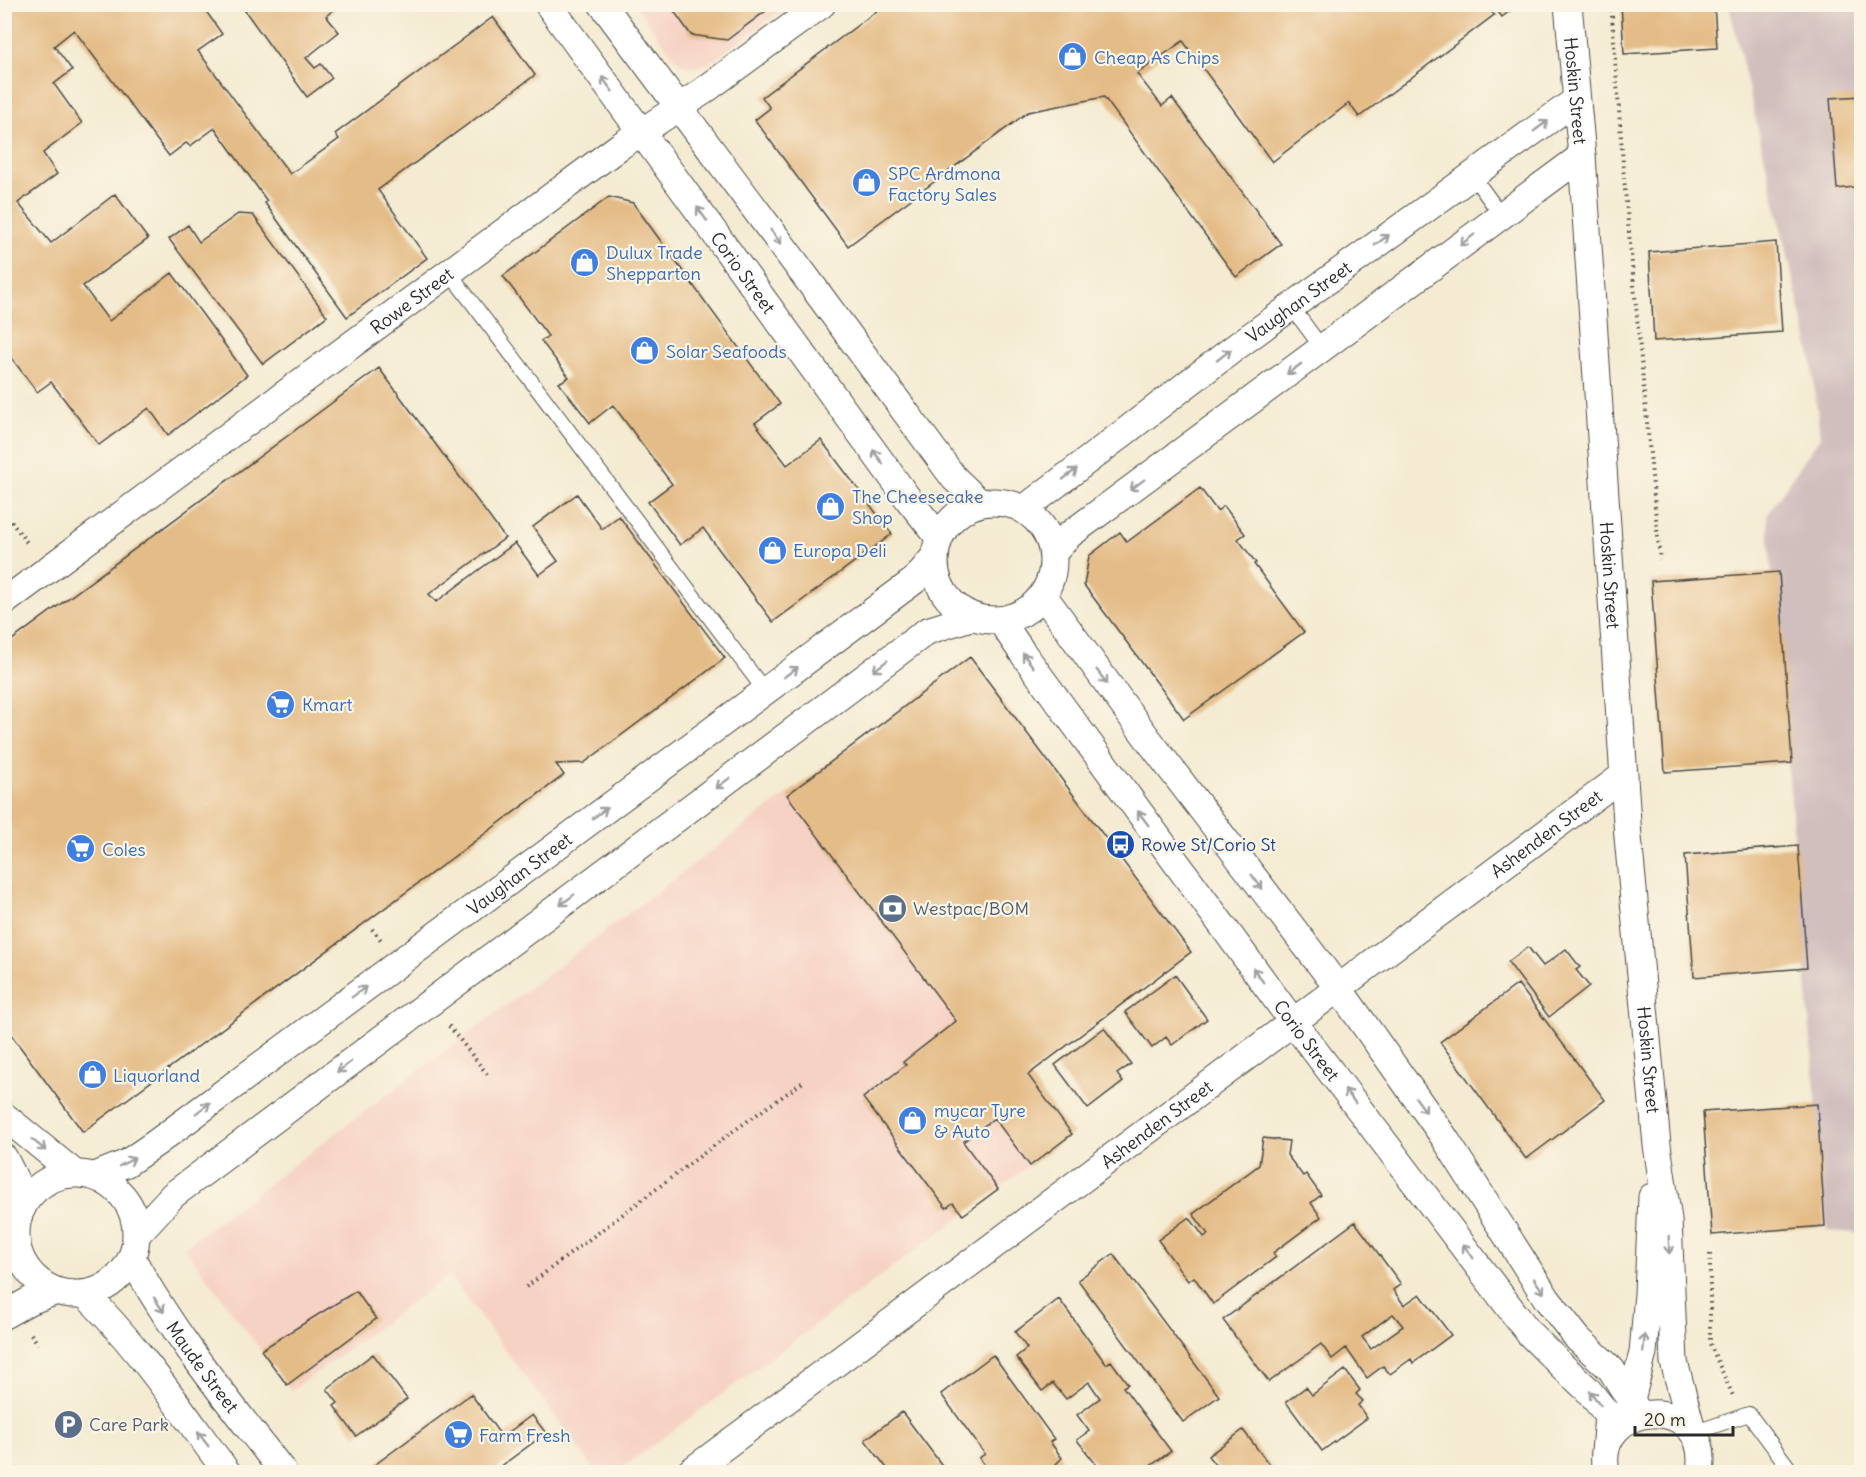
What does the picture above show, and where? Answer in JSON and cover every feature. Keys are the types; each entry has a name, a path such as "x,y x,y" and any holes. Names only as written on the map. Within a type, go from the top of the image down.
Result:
{"street":[{"name":"Corio Street","path":"548,4 902,490 937,547"},
{"path":"602,4 954,478 980,503"},
{"name":"Rowe Street","path":"4,602 449,272 642,131 822,4"},
{"name":"Hoskin Street","path":"1568,4 1575,101 1582,156 1624,775 1657,1145 1668,1220 1674,1362 1693,1432 1703,1457 1700,1473"},
{"name":"Vaughan Street","path":"1024,509 1237,345 1575,101"},
{"path":"1053,554 1069,535 1582,156"},
{"path":"980,503 1010,504 1024,509 1038,520 1048,536 1053,554 1050,582 1043,595 1031,608 1001,621 971,617 957,609 939,586 935,572 937,547 949,522 963,510 980,503"},
{"name":"Vaughan Street","path":"84,1175 127,1163 147,1149 915,580 937,547"},
{"path":"1043,595 1145,735 1339,989 1444,1137 1547,1299 1578,1339 1611,1370 1632,1412"},
{"path":"4,1158 15,1180 14,1230 24,1264 42,1286 54,1292 85,1294 104,1288 121,1275 135,1246 173,1195 927,632 971,617"},
{"name":"Corio Street","path":"1001,621 1042,681 1293,1022 1529,1333 1587,1389 1608,1415 1606,1462"},
{"name":"Ashenden Street","path":"690,1473 1624,775"},
{"path":"4,1116 84,1175 112,1184 125,1198 134,1215 135,1246"},
{"name":"Hoskin Street","path":"1632,1412 1643,1353 1657,1145"},
{"path":"14,1230 31,1194 43,1184 58,1176 84,1175"},
{"name":"Maude Street","path":"135,1246 151,1293 190,1350 283,1473"},
{"path":"4,1315 29,1301 54,1292"},
{"path":"85,1294 109,1318 136,1351 227,1473"},
{"path":"1632,1412 1659,1413 1677,1418 1693,1432"},
{"path":"1606,1462 1612,1436 1632,1412"}],"lane":[{"path":"1472,175 1501,215"},
{"path":"449,272 765,691"},
{"path":"1291,306 1322,348"},
{"path":"1693,1432 1749,1414 1792,1473"}],"path":[{"path":"1611,4 1625,190 1660,560"},
{"path":"4,512 28,544"},
{"path":"526,1287 732,1132 803,1082"},
{"path":"1710,1254 1710,1344 1734,1398 1749,1414"}],"shaded area":[{"path":"635,5 789,5 718,57 705,65 691,68 681,64 672,55"},
{"path":"1729,5 1861,5 1861,1233 1827,1231 1767,515 1820,437 1811,356"},
{"path":"970,657 1191,952 1028,1075 1072,1134 617,1472 596,1472 449,1275 291,1391 184,1247"}],"building":[{"path":"4,4 201,4 222,34 198,51 290,174 339,139 335,134 493,17 535,75 378,190 427,258 347,317 265,203 267,201 215,128 190,146 186,143 169,156 74,30 54,46 72,70 54,84 82,123 43,153 57,174 18,203 51,243 115,194 148,239 83,286 109,321 172,273 247,375 168,435 149,408 99,445 51,382 37,392 4,348"},
{"path":"240,4 341,4 326,16 339,32 306,58 315,68 321,64 332,78 307,97"},
{"path":"669,4 775,4 727,40 691,35"},
{"path":"886,4 1486,4 1494,15 1359,117 1349,103 1272,162 1183,41 1137,74 1162,106 1172,98 1281,244 1236,277 1104,97 1028,112 848,246 755,120 770,108 762,97"},
{"path":"1492,4 1519,4 1502,17"},
{"path":"1621,4 1714,4 1717,48 1624,54"},
{"path":"1862,96 1862,186 1837,189 1830,98"},
{"path":"609,197 633,203 780,404 755,423 787,465 821,440 892,534 773,622 703,528 680,545 648,502 672,484 613,405 590,423 559,383 569,377 541,341 548,336 503,276"},
{"path":"238,214 253,215 327,316 263,364 169,239 188,225 199,242"},
{"path":"1776,242 1782,332 1654,341 1649,252"},
{"name":"Kmart","path":"379,368 505,538 429,594 436,602 515,543 539,575 558,561 533,527 577,494 602,529 619,516 725,658 584,763 556,764 564,775 83,1132 4,1025 4,646"},
{"path":"1200,488 1217,511 1224,506 1245,534 1238,539 1304,632 1184,719 1084,585 1089,556 1120,532 1127,542"},
{"path":"1779,572 1792,763 1665,772 1651,581"},
{"path":"970,657 1191,952 1028,1075 1072,1134 1030,1166 994,1118 963,1142 998,1189 963,1215 953,1203 946,1208 863,1098 906,1065 903,1062 956,1021 787,795"},
{"path":"1798,846 1807,968 1694,977 1685,855"},
{"path":"1528,947 1543,966 1566,949 1580,967 1576,970 1589,986 1549,1017 1508,962"},
{"path":"1175,975 1207,1019 1172,1045 1166,1037 1152,1048 1125,1012"},
{"path":"1518,984 1605,1100 1526,1159 1440,1042"},
{"path":"1104,1028 1131,1064 1117,1074 1123,1082 1088,1109 1055,1065"},
{"path":"1817,1104 1825,1226 1712,1235 1703,1112"},
{"path":"1263,1138 1289,1141 1287,1155 1303,1176 1306,1174 1321,1195 1311,1203 1321,1217 1273,1253 1276,1257 1213,1304 1194,1277 1188,1281 1158,1240 1189,1217 1204,1237 1208,1234 1193,1214 1259,1165"},
{"path":"1355,1222 1401,1284 1393,1290 1404,1305 1420,1294 1451,1335 1413,1363 1411,1359 1390,1374 1383,1366 1367,1378 1346,1348 1332,1359 1321,1344 1269,1382 1223,1320","holes":["1393,1314 1403,1326 1371,1349 1362,1337"]},
{"path":"1113,1254 1219,1396 1183,1422 1078,1280"},
{"path":"356,1291 376,1319 287,1385 261,1350"},
{"path":"1059,1299 1106,1364 1111,1361 1128,1384 1123,1387 1171,1451 1142,1472 1120,1472 1116,1467 1108,1472 1102,1472 1077,1440 1089,1431 1077,1415 1100,1398 1089,1382 1066,1399 1053,1383 1042,1391 1016,1357 1027,1348 1015,1332"},
{"path":"373,1354 407,1399 356,1436 334,1406 338,1403 327,1389"},
{"path":"993,1355 1054,1439 1050,1442 1062,1458 1056,1464 1062,1472 990,1472 979,1458 985,1454 941,1394"},
{"path":"1345,1370 1360,1390 1356,1394 1363,1401 1358,1405 1367,1418 1322,1451 1286,1402 1306,1387 1312,1395"},
{"name":"Farm Fresh","path":"471,1394 502,1437 532,1415 546,1433 493,1472 365,1472"},
{"path":"902,1412 947,1472 890,1472 865,1440"},
{"path":"1243,1430 1275,1472 1221,1472 1208,1456"},
{"path":"1069,1467 1073,1472 1062,1472"}],"place":[{"name":"Cheap As Chips","path":"1073,57"},
{"name":"SPC Ardmona Factory Sales","path":"867,183"},
{"name":"Dulux Trade Shepparton","path":"585,262"},
{"name":"Solar Seafoods","path":"645,351"},
{"name":"The Cheesecake Shop","path":"831,506"},
{"name":"Europa Deli","path":"772,550"},
{"name":"Kmart","path":"281,704"},
{"name":"Rowe St/Corio St","path":"1120,844"},
{"name":"Coles","path":"81,849"},
{"name":"Westpac/BOM","path":"892,908"},
{"name":"Liquorland","path":"92,1075"},
{"name":"mycar Tyre & Auto","path":"913,1120"},
{"name":"Care Park","path":"68,1424"},
{"name":"Farm Fresh","path":"458,1435"}]}
